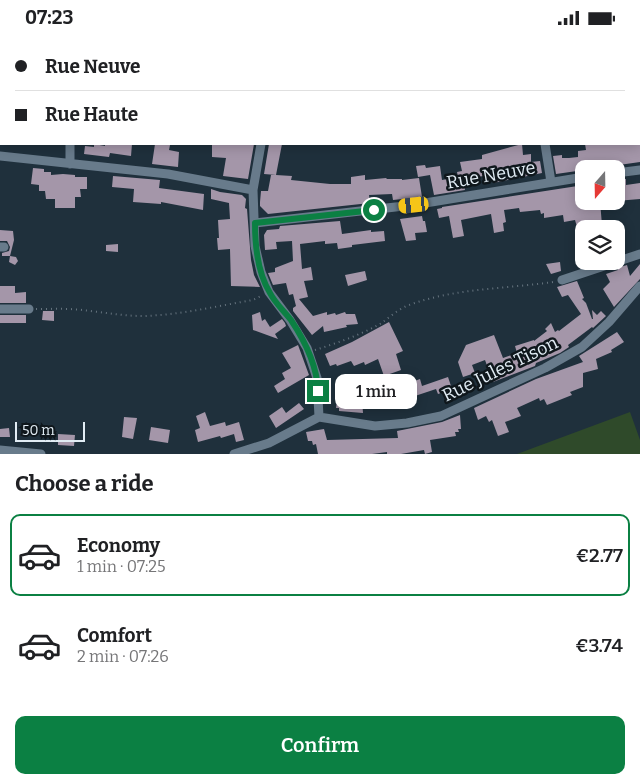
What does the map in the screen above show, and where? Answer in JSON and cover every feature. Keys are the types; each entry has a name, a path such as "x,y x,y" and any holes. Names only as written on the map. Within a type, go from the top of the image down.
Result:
{"street":[{"path":"70,145 70,163"},
{"path":"234,454 269,443 318,417 317,378 308,352 290,320 268,290 260,272 255,246 254,190 261,145"},
{"path":"545,145 551,181"},
{"path":"0,156 168,174 254,190"},
{"path":"625,172 640,169"},
{"name":"Rue Neuve","path":"255,223 414,205 575,178"},
{"path":"562,280 640,254"},
{"name":"Rue Jules Tison","path":"318,417 375,426 407,423 441,416 545,369 582,347 609,322 640,286"},
{"path":"0,309 29,309"},
{"path":"269,443 272,454"},
{"path":"0,450 41,454"}],"path":[{"path":"308,352 330,345 379,324 407,306 439,296 488,288 533,285 562,280"},
{"path":"29,309 63,309 144,316 169,314 253,300 268,290"}],"green space":[{"path":"630,412 640,440 640,454 517,454"}],"building":[{"path":"94,145 132,145 131,156 110,153 109,157 84,154 85,146 94,147"},
{"path":"155,145 170,145 169,150 179,152 178,167 152,164"},
{"path":"212,145 254,145 248,179 223,176 226,158 212,157"},
{"path":"269,145 282,145 276,175 264,174"},
{"path":"522,145 523,155 531,154 531,162 540,161 542,173 493,183 492,175 476,177 476,180 463,182 465,190 434,195 430,175 418,177 416,166 425,165 426,168 440,166 442,180 458,177 457,172 462,171 460,162 482,159 482,155"},
{"path":"585,145 640,145 640,162 625,164 625,160 575,160 575,171 556,174 553,156 562,155 562,158 578,157 578,151 586,150"},
{"path":"33,168 44,169 44,172 51,172 51,175 63,174 87,177 87,189 80,189 81,197 75,197 75,208 55,208 55,199 46,199 45,191 39,191 39,185 31,184"},
{"path":"271,175 292,176 291,180 330,184 351,184 351,177 365,175 365,180 419,178 422,197 393,200 392,194 369,195 370,203 268,214 260,206 261,191 268,191"},
{"path":"113,176 160,180 159,188 204,194 203,210 161,202 161,204 133,202 134,189 112,187"},
{"path":"625,179 626,185 640,183 640,199 625,200"},
{"path":"575,186 575,210 601,210 602,220 564,222 563,215 544,218 544,213 541,214 540,210 520,212 519,208 504,210 506,222 503,223 504,231 494,233 491,214 461,220 464,236 453,238 449,216 439,218 437,209"},
{"path":"211,189 242,195 246,199 245,208 247,209 251,260 254,275 260,287 231,286 230,249 218,250 217,238 219,238 218,220 230,219 229,203 211,199"},
{"path":"422,216 427,232 415,233 416,240 406,241 400,219"},
{"path":"340,221 342,234 371,230 371,232 384,231 385,241 352,245 352,247 338,249 337,243 325,244 325,241 300,244 302,269 311,267 313,280 304,281 308,297 299,299 313,316 327,312 327,315 335,313 336,315 345,312 346,314 355,314 358,324 346,325 347,327 324,332 323,326 312,335 293,311 293,308 296,306 293,294 289,295 286,283 273,285 268,273 275,272 275,268 293,261 292,241 276,242 277,249 265,250 264,235 267,230 279,229 280,226"},
{"path":"0,230 13,231 14,240 10,256 2,256 2,253 9,251 10,247 7,241 0,241"},
{"path":"118,244 118,252 106,251 106,245"},
{"path":"10,256 16,257 18,261 15,265 9,262"},
{"path":"560,262 561,271 551,274 546,264"},
{"path":"640,264 640,279 614,307 603,289 610,282 606,274 625,270 625,266 627,265 630,276"},
{"path":"365,271 367,280 348,286 345,275"},
{"path":"577,281 584,298 582,299 586,303 592,319 592,310 597,315 601,311 606,316 593,328 568,345 569,347 560,353 536,363 535,366 493,382 485,360 472,365 475,373 463,377 458,362 466,345 494,335 503,358 517,353 515,346 534,341 547,331 545,329 551,323 555,332 559,331 581,314 568,295 562,297 557,287"},
{"path":"0,286 15,286 15,293 26,292 26,303 0,303"},
{"path":"43,311 54,311 54,321 42,320"},
{"path":"260,312 262,321 265,319 270,327 282,319 285,323 286,326 275,334 278,339 253,330 252,315"},
{"path":"0,315 26,315 26,323 0,323"},
{"path":"389,322 403,351 396,354 401,370 384,376 378,359 365,365 364,362 354,366 351,361 337,366 336,364 330,366 325,354"},
{"path":"617,332 624,342 611,350 612,352 596,359 598,369 583,373 583,387 570,392 572,395 547,405 544,399 540,401 539,398 517,408 521,416 505,422 509,432 498,436 492,420 489,422 486,416 478,420 474,408 536,379 583,362 579,356"},
{"path":"298,345 309,375 278,393 274,386 285,379 282,373 291,368 282,353"},
{"path":"448,377 452,389 438,394 436,389 409,398 410,402 402,405 396,388 420,379 422,386"},
{"path":"337,400 362,400 363,413 339,411 339,408 336,408"},
{"path":"299,403 304,409 276,428 269,416 282,407 286,413"},
{"path":"205,412 210,426 225,422 226,426 239,422 244,440 236,442 234,434 198,442 195,430 200,428 196,416"},
{"path":"460,415 461,429 458,429 459,432 455,432 456,436 430,440 432,452 425,454 424,450 401,454 387,454 387,452 372,454 318,454 316,444 313,445 312,441 308,441 306,432 324,429 327,440 398,438 397,431 442,422"},
{"path":"124,417 137,418 133,439 122,437"},
{"path":"151,427 170,430 168,443 149,440"},
{"path":"9,428 10,437 0,437 0,429"},
{"path":"58,434 75,435 74,446 58,445"}],"route":[{"path":"318,391 317,378 307,348 290,320 269,293 260,272 255,246 255,223 374,210"}]}
